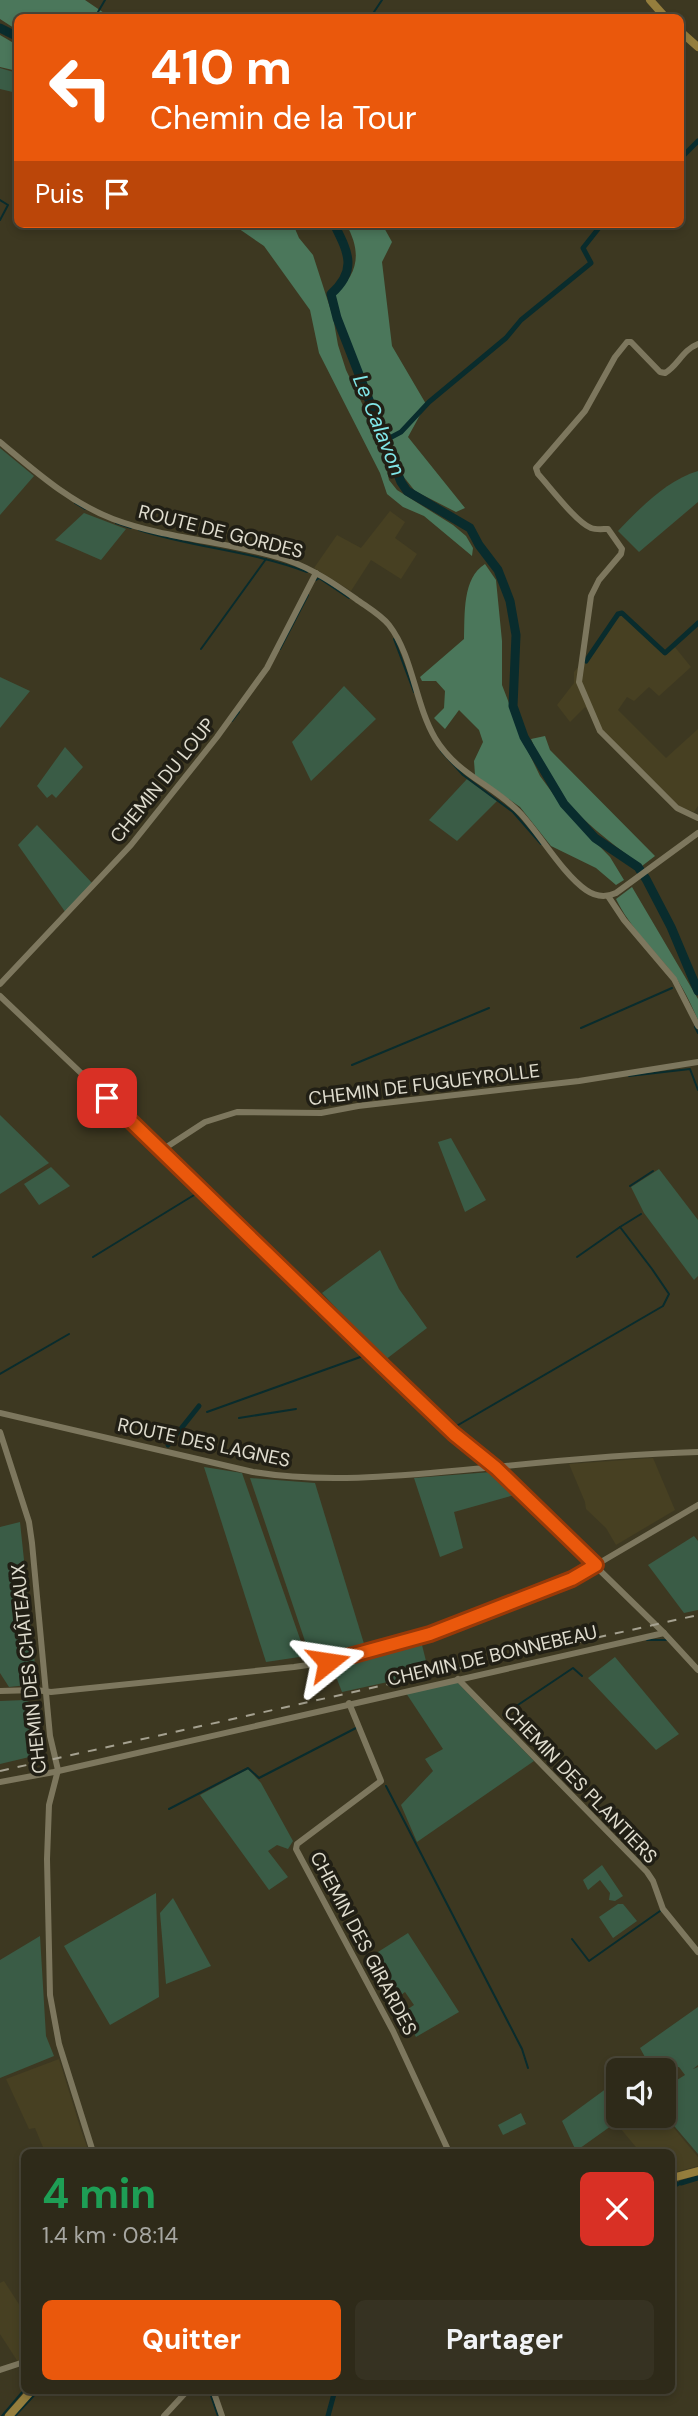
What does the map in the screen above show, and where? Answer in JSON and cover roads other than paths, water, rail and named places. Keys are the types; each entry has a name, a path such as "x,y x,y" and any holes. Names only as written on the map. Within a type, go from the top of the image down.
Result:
{"main road":[{"path":"650,0 662,14"},
{"path":"684,35 698,47"},
{"path":"675,2177 698,2171"},
{"path":"9,2416 28,2394"}],"street":[{"path":"697,815 677,808 600,731 591,713 579,682 591,596 594,587 621,554 622,549 608,529 594,529 579,518 538,474 536,468 585,411 615,357 627,342 631,342 664,373 668,372 686,351 698,344"},
{"name":"ROUTE DE GORDES","path":"0,442 66,495 102,515 181,538 286,560 316,573 369,608 390,626 405,657 425,719 434,737 452,761 520,813 582,887 593,894 608,896"},
{"name":"CHEMIN DU LOUP","path":"0,984 131,845 217,737 267,668 316,573"},
{"path":"698,833 608,896 624,920 674,979 698,1026"},
{"path":"0,996 454,1434 494,1467 596,1565 698,1670"},
{"name":"CHEMIN DE FUGUEYROLLE","path":"162,1150 205,1122 237,1112 321,1113 579,1082 698,1062"},
{"name":"ROUTE DES LAGNES","path":"0,1413 281,1477 421,1474 618,1456 698,1452"},
{"name":"CHEMIN DES CHÂTEAUX","path":"0,1432 30,1532 50,1736 58,1770 48,1819 50,1995 59,2044 92,2149"},
{"path":"0,1691 46,1691 328,1662 430,1634 572,1579 698,1504"},
{"name":"CHEMIN DE BONNEBEAU","path":"0,1782 664,1633"},
{"name":"CHEMIN DES PLANTIERS","path":"458,1679 646,1872 653,1881 663,1909 698,1952"},
{"name":"CHEMIN DES GIRARDES","path":"349,1703 382,1781 297,1844 296,1849 393,2031 448,2149"},
{"path":"0,2370 21,2363"},
{"path":"164,2416 184,2394"},
{"path":"214,2394 222,2416"}],"waterway":[{"path":"99,14 105,0"},
{"path":"373,14 382,0"},
{"name":"Le Calavon","path":"0,28 14,35"},
{"path":"684,155 698,141"},
{"path":"0,200 8,205 0,220"},
{"name":"Le Calavon","path":"336,228 348,260 345,277 331,294 337,318 401,482 407,491 470,528 498,570 510,601 516,635 513,706 524,737 564,804 595,838 638,867 671,927 698,991"},
{"path":"384,441 401,432 429,402 506,338 521,320 591,263 583,248 599,228"},
{"path":"75,503 85,509"},
{"path":"116,523 131,528"},
{"path":"139,530 266,559 307,572"},
{"path":"201,649 266,559"},
{"path":"316,580 319,578 349,598"},
{"path":"280,649 308,595"},
{"path":"586,661 618,614 622,613 665,653 698,623"},
{"path":"394,639 414,692"},
{"path":"232,721 239,712"},
{"path":"441,751 463,775 513,812 541,844"},
{"path":"581,1028 672,988"},
{"path":"352,1065 489,1008"},
{"path":"695,1027 698,1033"},
{"path":"629,1076 690,1069 698,1090"},
{"path":"630,1186 653,1171"},
{"path":"93,1257 199,1192"},
{"path":"453,1428 663,1306 669,1294 620,1227 641,1214"},
{"path":"577,1257 620,1227"},
{"path":"0,1374 69,1334"},
{"path":"207,1412 366,1355"},
{"path":"168,1445 199,1406"},
{"path":"239,1418 296,1409"},
{"path":"476,1456 487,1466"},
{"path":"647,1640 666,1640"},
{"path":"503,1715 573,1668 582,1676"},
{"path":"169,1809 248,1768 259,1778 356,1728"},
{"path":"386,1786 522,2049 528,2068"},
{"path":"572,1939 589,1961 660,1911"},
{"path":"681,2183 698,2178"},
{"path":"2,2416 21,2394"},
{"path":"15,2416 35,2394"},
{"path":"210,2394 218,2416"},
{"path":"328,2416 334,2394"}],"railway":[{"path":"0,1771 698,1615"}]}
